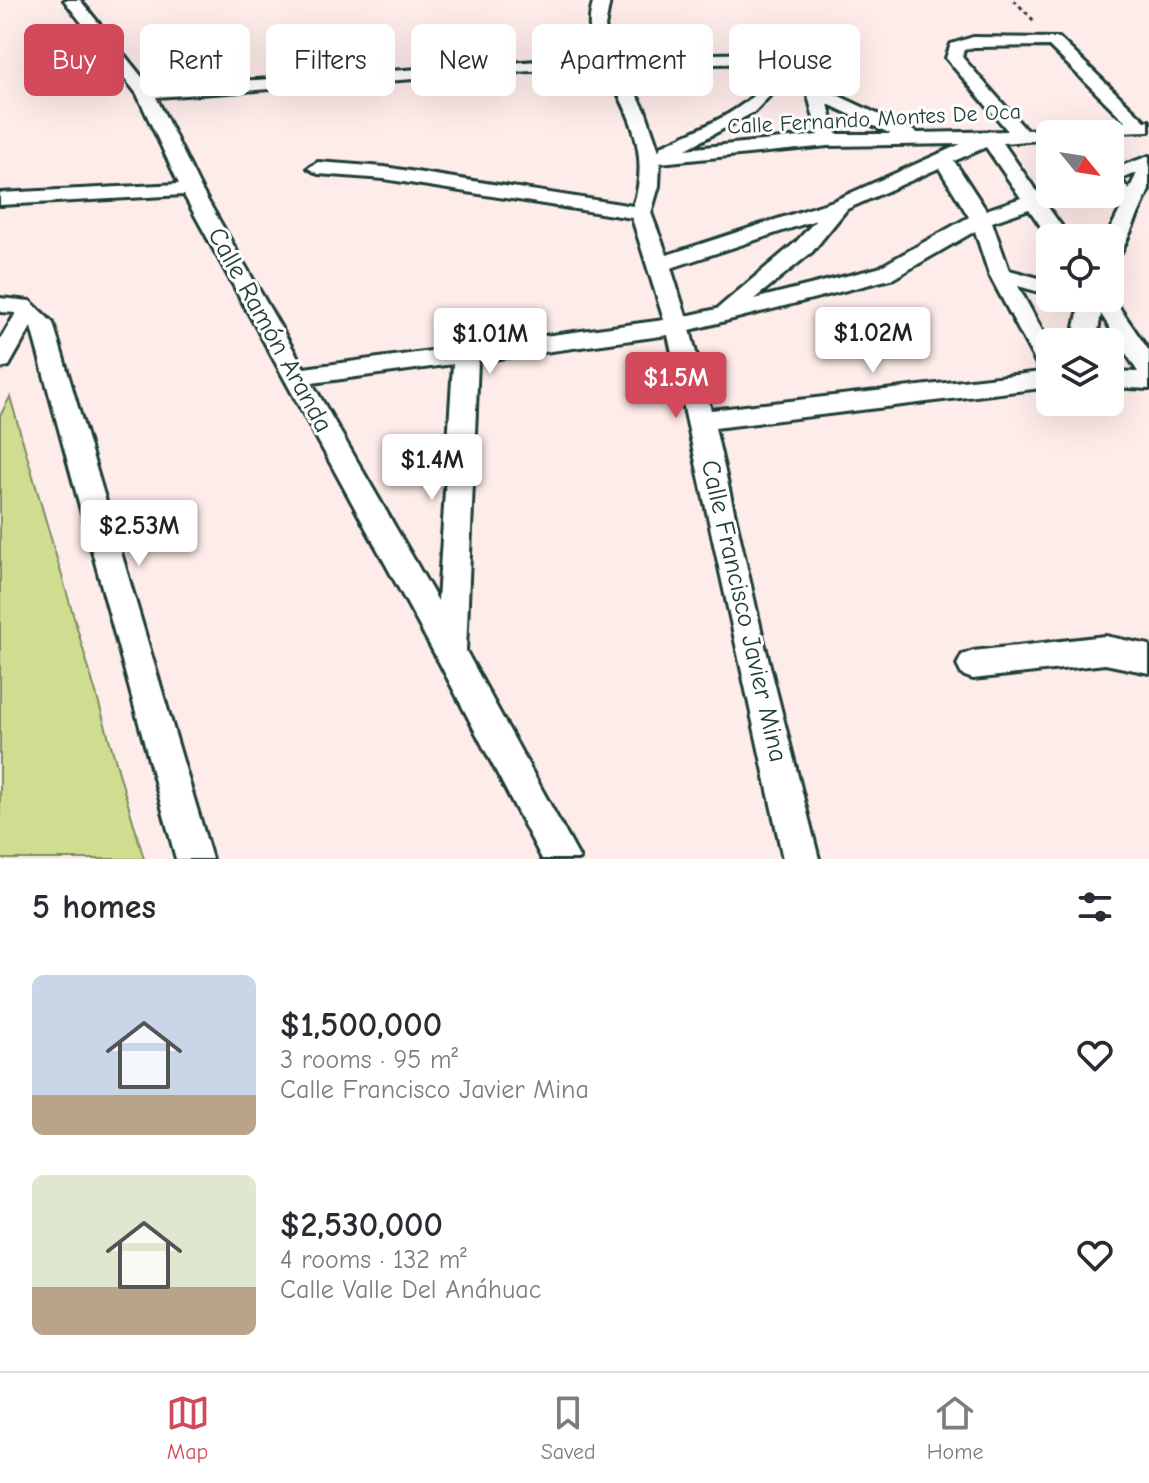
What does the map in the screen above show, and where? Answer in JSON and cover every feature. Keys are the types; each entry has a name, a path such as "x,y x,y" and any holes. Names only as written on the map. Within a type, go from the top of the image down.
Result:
{"street":[{"name":"Calle Ramón Aranda","path":"72,0 140,87"},
{"path":"600,24 597,9 602,0"},
{"path":"1021,135 954,58 957,47 973,42 1053,41 1145,126"},
{"path":"250,86 532,66"},
{"name":"Calle Ramón Aranda","path":"146,96 191,189 562,859"},
{"path":"318,168 384,173 641,213 651,185 650,158 629,96"},
{"path":"650,158 750,107 764,96"},
{"path":"817,96 828,140"},
{"path":"825,96 919,140"},
{"name":"Calle Fernando Montes De Oca","path":"1124,128 1145,126"},
{"name":"Calle Fernando Montes De Oca","path":"650,158 828,140 919,140 1036,134"},
{"path":"661,264 840,205 990,138 1036,191"},
{"path":"943,158 981,219 1000,274 1036,341"},
{"path":"1131,208 1110,177 1149,162"},
{"path":"1124,224 1149,168"},
{"path":"0,199 191,189"},
{"path":"296,377 678,326 886,273 981,219 1036,199"},
{"path":"724,313 804,247 840,205"},
{"name":"Calle Francisco Javier Mina","path":"641,213 661,264 702,420 731,564 801,859"},
{"path":"1000,274 1036,284"},
{"path":"0,360 15,308 41,323 194,859"},
{"path":"1104,312 1149,369"},
{"path":"450,652 466,355"},
{"path":"1124,380 1149,381"},
{"path":"702,420 1036,381"},
{"path":"973,665 1105,650 1149,659"}],"green space":[{"path":"10,397 144,859 0,859 0,416"}]}
